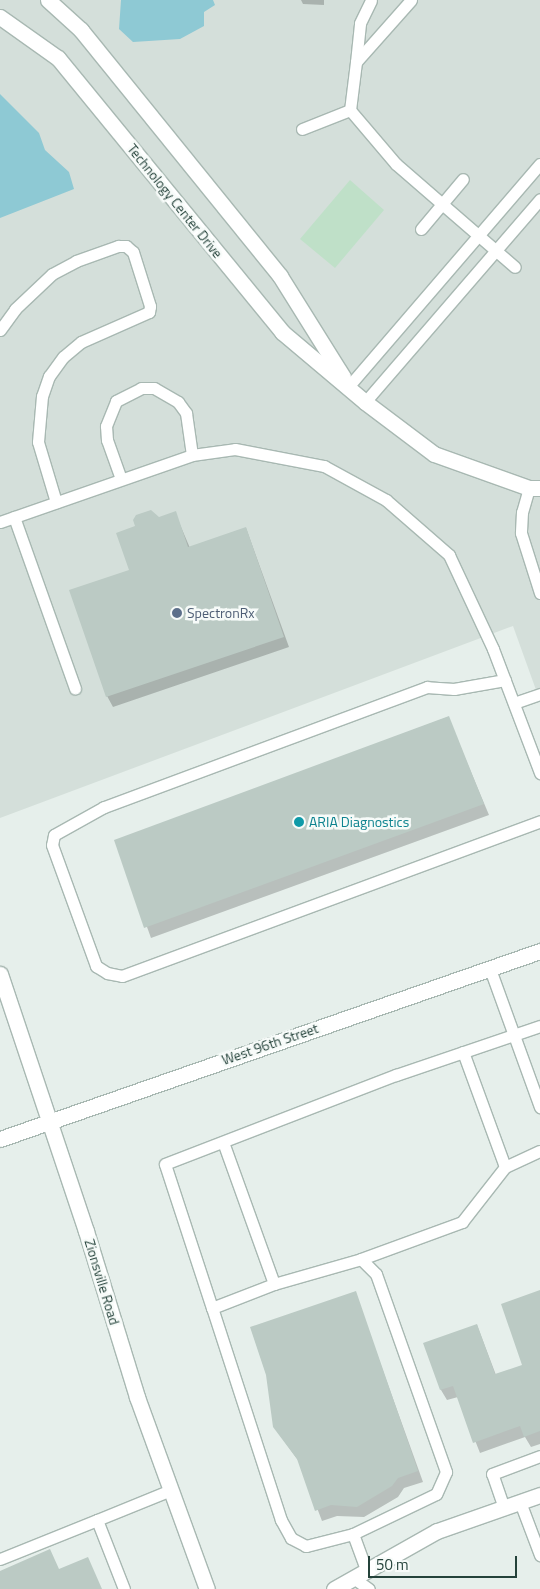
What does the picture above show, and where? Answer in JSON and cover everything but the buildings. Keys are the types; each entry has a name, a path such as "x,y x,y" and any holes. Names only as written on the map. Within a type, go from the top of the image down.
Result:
{"street":[{"name":"Technology Center Drive","path":"48,0 81,30 280,276 348,387"},
{"name":"Technology Center Drive","path":"0,17 58,58 282,332 365,402 434,454 534,488"},
{"name":"West 96th Street","path":"0,1139 49,1120 540,951"},
{"name":"Zionsville Road","path":"0,974 49,1120 137,1397 207,1589"},
{"path":"334,1589 437,1531 540,1495"}],"lane":[{"path":"371,0 360,22 350,110 396,164 441,205 515,267"},
{"path":"356,62 411,0"},
{"path":"302,129 350,110"},
{"path":"348,387 540,164"},
{"path":"420,229 463,179"},
{"path":"365,402 540,199"},
{"path":"0,330 15,309 52,274 76,261 118,246 126,246 133,252 150,306 149,312 81,342 58,363 42,396 38,442 56,502"},
{"path":"121,479 107,440 106,426 116,401 141,388 154,388 178,402 186,413 192,455"},
{"path":"0,522 192,455 235,449 324,466 386,500 449,555 505,680 540,774"},
{"path":"534,488 522,512 521,533 537,574 540,593"},
{"path":"14,518 75,688"},
{"path":"505,680 454,689 427,687 104,808 54,835 52,845 96,966 107,973 122,976 540,820"},
{"path":"514,703 540,694"},
{"path":"490,969 537,1091 540,1106"},
{"path":"361,1259 376,1274 446,1472 436,1494 353,1534 306,1546 291,1538 281,1520 164,1164 463,1052 540,1026"},
{"path":"463,1052 505,1167"},
{"path":"223,1142 274,1284"},
{"path":"212,1308 274,1284 361,1259 462,1222 505,1167 540,1151"},
{"path":"504,1508 492,1474 540,1456"},
{"path":"0,1559 171,1490"},
{"path":"520,1502 540,1556"},
{"path":"97,1520 124,1589"},
{"path":"353,1534 361,1575 369,1589"}],"shaded area":[{"path":"0,0 540,0 540,701 513,626 0,818"}],"green space":[{"path":"350,180 384,210 335,268 300,239"}],"water":[{"path":"121,0 213,0 215,5 204,12 204,26 180,39 133,42 119,29"},
{"path":"0,94 39,133 45,150 69,172 74,189 0,218"}],"place":[{"name":"SpectronRx","path":"177,613"},
{"name":"ARIA Diagnostics","path":"299,822"}]}
